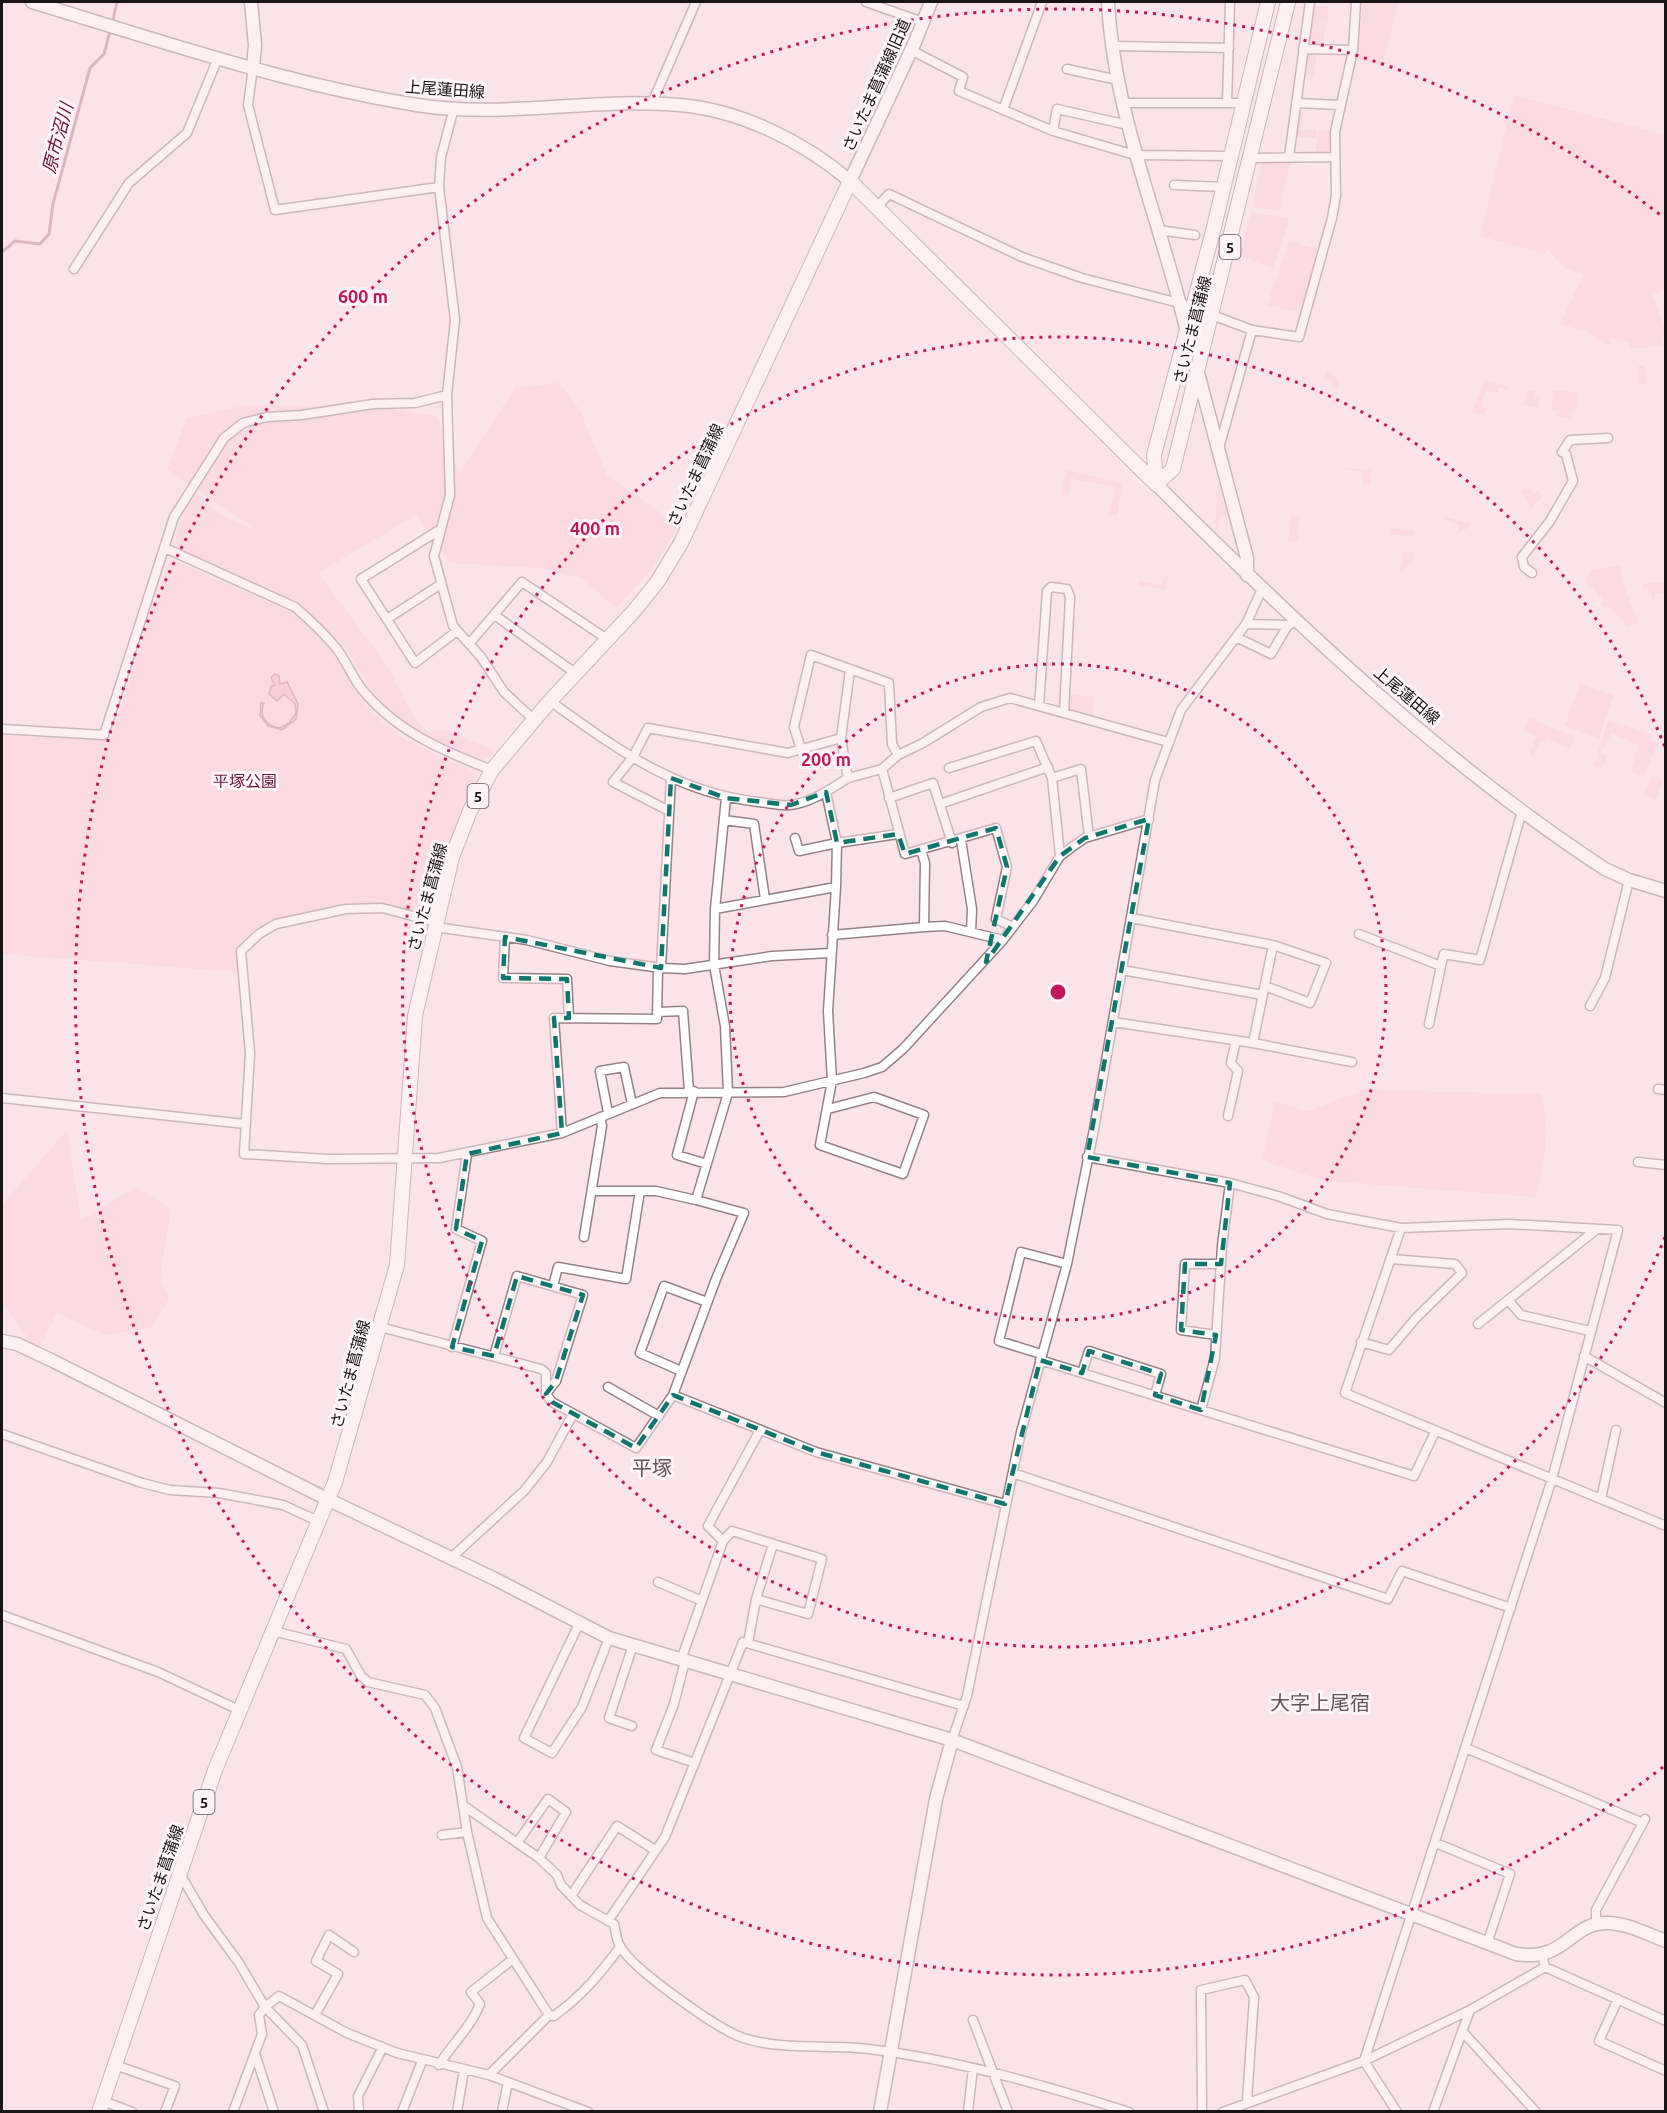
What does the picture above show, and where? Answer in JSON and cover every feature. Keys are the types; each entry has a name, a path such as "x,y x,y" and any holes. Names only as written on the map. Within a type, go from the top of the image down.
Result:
{"main road":[{"name":"さいたま菖蒲線","path":"1156,484 1154,454 1188,334 1268,2"},
{"name":"さいたま菖蒲線","path":"1156,484 1173,469 1252,158 1288,2"},
{"name":"さいたま菖蒲線","path":"101,2106 180,1873 239,1710 347,1446 397,1265 415,1016 452,857 470,811 492,770 550,700 658,581 681,543 850,181"},
{"path":"850,181 1156,484"},
{"path":"1206,259 1216,252 1222,254 1226,263"}],"street":[{"name":"上尾蓮田線","path":"32,2 218,58 393,101 454,108 487,109 652,104 707,108 765,129 814,153 850,181"},
{"path":"250,2 255,45 248,105 275,210 439,187"},
{"path":"652,104 696,2"},
{"path":"866,2 923,22"},
{"name":"さいたま菖蒲線旧道","path":"850,181 911,50 930,2"},
{"path":"1003,110 1042,2"},
{"path":"1108,2 1123,103 1135,155 1188,334"},
{"path":"1227,102 1230,2"},
{"path":"1289,158 1310,2"},
{"path":"1212,315 1252,330 1299,337 1336,196 1335,132 1353,50 1356,2"},
{"path":"1113,46 1229,48"},
{"path":"1303,49 1353,50"},
{"path":"911,50 963,77 959,91 1053,131 1135,155 1230,156"},
{"path":"74,269 129,183 187,133 218,58"},
{"path":"1067,69 1119,80"},
{"path":"1123,103 1227,102 1242,104"},
{"path":"1296,103 1341,105"},
{"path":"454,108 441,157 439,187 455,320 447,394 450,495 434,556 453,626 504,692 534,720"},
{"path":"1053,131 1058,109 1128,125"},
{"path":"1252,158 1335,157"},
{"path":"1174,185 1223,187"},
{"path":"876,207 889,194 1022,257 1082,278 1194,308"},
{"path":"1158,230 1195,235"},
{"path":"1218,448 1252,330"},
{"path":"1198,373 1247,558 1246,575"},
{"path":"2,729 104,735 174,517 224,438 243,423 267,417 302,416 373,404 415,403 447,394"},
{"path":"1532,573 1524,567 1522,557 1550,521 1573,481 1566,454 1562,452 1570,440 1608,438"},
{"name":"上尾蓮田線","path":"1156,484 1262,589 1292,623 1522,811 1592,861 1629,880 1665,891"},
{"path":"441,529 361,579 416,663 457,631"},
{"path":"165,548 295,607 313,622 338,650 360,688 386,716 410,733 492,770"},
{"path":"469,644 496,616 522,582 607,639"},
{"path":"387,619 441,584"},
{"path":"1039,706 1047,591 1051,587 1066,590 1070,597 1064,713"},
{"path":"881,2111 936,1799 964,1706 1005,1504 1041,1357 1067,1264 1113,1022 1155,780 1181,710 1238,638 1262,589"},
{"path":"496,616 575,673"},
{"path":"1246,624 1292,623"},
{"path":"1238,638 1271,654 1292,623"},
{"path":"801,749 794,727 811,655 889,683 892,744 898,754"},
{"path":"848,777 841,738 850,670"},
{"path":"550,700 633,757 695,789 726,798 791,805 826,792 848,777 882,769 898,754 923,743 981,707 1010,698 1168,742"},
{"path":"669,811 613,782 633,757 648,728 788,753 841,738"},
{"path":"949,768 1036,741 1052,778 1060,856"},
{"path":"940,804 1048,767"},
{"path":"882,769 905,854 996,828 1007,867 996,919 1013,927"},
{"path":"1052,778 1081,769 1089,837"},
{"path":"562,1133 554,1018 657,1019 670,778"},
{"path":"889,798 933,783 957,841 972,909 971,932"},
{"path":"826,792 837,843 828,1011 832,1081 820,1145 903,1174 924,1115 874,1097 828,1109"},
{"path":"696,1200 728,1093 725,1026 714,965 715,909 726,798"},
{"path":"1430,1024 1444,954 1480,960 1522,811"},
{"path":"724,819 754,824 765,899"},
{"path":"830,953 772,956 685,969 659,968 610,961 435,924 382,908 346,909 276,924 259,934 241,951 250,1053 244,1154 328,1159 439,1158 562,1133 660,1093 784,1092 882,1067 903,1049 1003,940 1060,856 1089,837 1149,819"},
{"path":"795,838 799,851 898,834"},
{"path":"921,850 925,863 924,927"},
{"path":"1590,1006 1605,978 1629,880"},
{"path":"715,909 836,887"},
{"path":"1122,970 1264,990 1310,1003 1326,963 1273,945 1131,918"},
{"path":"832,935 945,926 1003,940"},
{"path":"1359,934 1441,966"},
{"path":"505,937 503,978 567,979 569,1018"},
{"path":"1253,1043 1273,945"},
{"path":"657,1012 683,1011 692,1091 677,1155 707,1164"},
{"path":"1113,1022 1236,1040 1352,1062"},
{"path":"1227,1116 1238,1071 1231,1063 1236,1040"},
{"path":"584,1237 604,1115 600,1071 624,1067 632,1104"},
{"path":"2,1098 245,1124"},
{"path":"453,1347 482,1241 456,1229 467,1154"},
{"path":"1087,1157 1230,1183 1278,1196 1327,1214 1401,1228 1509,1224 1618,1230 1552,1479 1364,2061"},
{"path":"1638,1162 1665,1165"},
{"path":"1201,1410 1215,1358 1221,1264 1230,1183"},
{"path":"380,1327 541,1369 546,1373 546,1394 552,1402 636,1448 673,1395 707,1302 744,1213 656,1191 592,1191"},
{"path":"553,1286 558,1267 626,1279 640,1191"},
{"path":"1401,1228 1345,1393 1665,1526"},
{"path":"1478,1324 1495,1308 1597,1229"},
{"path":"1067,1264 1021,1252 999,1341 1082,1373 1414,1476 1435,1432"},
{"path":"1361,1342 1389,1350 1416,1318 1462,1273 1455,1264 1391,1259"},
{"path":"1216,1335 1181,1330 1185,1264 1221,1264"},
{"path":"494,1356 517,1276 583,1295 556,1381 546,1394"},
{"path":"681,1371 640,1353 664,1286 707,1302"},
{"path":"1508,1300 1521,1316 1590,1331"},
{"path":"2,1341 17,1344 53,1361 327,1499 527,1595 609,1638 952,1740 1486,1944 1544,1961 1665,2021"},
{"path":"1082,1373 1089,1351 1161,1374 1155,1395"},
{"path":"1584,1356 1665,1403"},
{"path":"608,1387 658,1416"},
{"path":"673,1395 816,1452 1005,1504"},
{"path":"451,1558 524,1491 547,1462 573,1414"},
{"path":"723,1540 708,1526 760,1430"},
{"path":"1601,1499 1616,1430"},
{"path":"2,1434 142,1483 170,1490 219,1493 283,1505 318,1521"},
{"path":"1013,1473 1388,1599 1402,1571 1511,1608"},
{"path":"695,1763 656,1750 674,1704 683,1660 723,1540 732,1531 822,1559 808,1614 756,1599"},
{"path":"748,1643 756,1599 773,1544"},
{"path":"658,1582 702,1600"},
{"path":"2,1615 158,1672 239,1710"},
{"path":"579,1624 524,1738 552,1753 582,1707 609,1638"},
{"path":"273,1631 346,1649 361,1676 368,1682 424,1695 435,1707 453,1757 487,1918 549,2015"},
{"path":"608,1921 665,1838 743,1642 964,1706"},
{"path":"632,1726 609,1718 633,1645"},
{"path":"1466,1748 1644,1820 1596,1910 1596,1924"},
{"path":"517,1843 548,1799 566,1812 539,1858"},
{"path":"464,1806 539,1858 557,1875 561,1885 580,1905 614,1924 620,1947 659,1985 717,2025 739,2036 758,2042 870,2049 973,2068 1129,2112"},
{"path":"571,1896 617,1826 655,1850"},
{"path":"442,1835 467,1832"},
{"path":"1436,1842 1510,1874 1486,1944"},
{"path":"180,1873 204,1915 239,1963 265,2007 302,2045 324,2112"},
{"path":"1228,2111 1247,2102 1364,2061 1470,2010 1596,1924 1623,1925 1665,1941"},
{"path":"315,2015 338,1974 316,1961 329,1935 354,1952"},
{"path":"489,2074 549,2015 554,2016 568,2006 593,1983 620,1947"},
{"path":"439,2065 451,2046 474,2019 480,2004 471,1992 513,1959"},
{"path":"1202,2112 1201,1990 1245,1980 1254,1997 1247,2102"},
{"path":"233,2112 262,2034 259,2015 279,1996 347,2033 383,2047 422,2061 489,2074 588,2112"},
{"path":"1618,1999 1599,2041 1665,2071"},
{"path":"1433,2112 1470,2010"},
{"path":"973,2020 1008,2112"},
{"path":"1462,2031 1536,2112"},
{"path":"359,2112 358,2096 383,2047"},
{"path":"255,2054 274,2112"},
{"path":"402,2112 422,2061"},
{"path":"1364,2061 1397,2112"},
{"path":"115,2065 175,2086 165,2112"},
{"path":"968,2112 973,2068"},
{"path":"457,2112 464,2070"},
{"path":"502,2112 508,2082"},
{"path":"553,2112 556,2100"},
{"path":"101,2106 132,2112"}],"highlighted area":[{"path":"671,778 726,798 791,805 826,792 837,843 898,834 905,854 996,828 1007,867 986,962 1060,856 1085,838 1149,819 1087,1157 1230,1183 1221,1264 1185,1264 1181,1330 1216,1335 1201,1410 1155,1395 1161,1374 1089,1351 1082,1373 1040,1360 1005,1504 816,1452 673,1395 636,1448 552,1402 546,1394 556,1381 583,1295 517,1276 494,1356 452,1347 482,1241 456,1229 467,1154 562,1133 554,1018 569,1018 567,979 503,978 505,937 661,968"}],"green space":[{"path":"1363,2 1399,2 1382,66 1357,60"},
{"path":"1313,6 1328,7 1328,22 1311,21"},
{"path":"1311,22 1326,23 1323,45 1308,43"},
{"path":"1308,53 1317,53 1314,76 1303,75"},
{"path":"1514,95 1665,135 1665,290 1652,294 1665,328 1665,334 1662,335 1664,344 1642,349 1630,348 1629,343 1610,338 1610,344 1604,344 1604,341 1597,341 1592,333 1560,324 1584,274 1564,268 1547,248 1545,254 1480,236"},
{"path":"1298,112 1304,112 1300,130 1317,129 1316,138 1295,137"},
{"path":"1318,131 1332,131 1332,150 1315,153"},
{"path":"1291,160 1279,210 1252,207 1262,161"},
{"path":"1251,212 1288,218 1289,222 1273,269 1240,255"},
{"path":"1289,241 1319,250 1302,313 1267,305"},
{"path":"1638,366 1644,366 1648,384 1638,384"},
{"path":"1326,370 1340,380 1338,390 1332,389 1333,381 1324,380"},
{"path":"1485,380 1508,386 1507,389 1499,388 1498,393 1486,390 1481,406 1486,408 1483,415 1472,412"},
{"path":"559,383 580,410 606,474 679,526 652,569 616,608 581,578 539,568 450,563 416,515 318,573 386,664 415,719 428,732 444,730 494,750 490,756 480,760 423,735 388,710 375,696 344,645 297,601 179,549 175,539 192,488 220,513 245,526 254,528 167,469 187,418 247,405 376,407 437,416 459,473 515,388"},
{"path":"1527,390 1535,391 1534,397 1540,399 1539,408 1523,406"},
{"path":"1553,390 1579,393 1578,409 1572,409 1571,418 1556,416 1557,410 1552,409"},
{"path":"1338,468 1371,469 1370,485 1362,484 1363,472"},
{"path":"1067,470 1122,483 1118,515 1109,514 1116,487 1071,479 1068,495 1061,494"},
{"path":"1218,483 1221,483 1230,515 1220,518 1219,530 1215,530"},
{"path":"1527,486 1534,494 1538,490 1543,496 1530,509 1527,498 1521,492"},
{"path":"1291,516 1300,517 1299,528 1295,528 1299,529 1299,542 1288,541"},
{"path":"1445,517 1471,524 1456,534 1459,525 1445,520"},
{"path":"1391,528 1415,531 1414,537 1390,534"},
{"path":"1403,552 1413,553 1412,563 1400,571"},
{"name":"平塚公園","path":"174,560 296,615 333,653 361,698 380,721 418,746 474,771 476,780 448,846 428,915 382,904 343,905 275,920 258,929 237,948 238,972 2,954 2,735 110,741 167,564"},
{"path":"1620,566 1622,583 1639,622 1628,627 1610,608 1602,606 1604,600 1586,581 1591,570"},
{"path":"1165,575 1169,576 1166,589 1137,586 1139,581 1162,585"},
{"path":"1665,582 1665,593 1656,593 1655,589 1654,603 1647,588 1644,589 1642,584"},
{"path":"1580,684 1614,695 1599,739 1565,725"},
{"path":"1069,694 1093,697 1093,717 1073,711 1068,706"},
{"path":"1529,718 1574,737 1569,749 1547,739 1545,742 1541,741 1534,757 1529,754 1537,736 1524,730"},
{"path":"1608,721 1652,734 1651,741 1658,743 1643,777 1631,771 1638,746 1612,733 1600,753 1607,756 1601,770 1594,765"},
{"path":"1652,776 1663,781 1656,800 1644,795"},
{"path":"1364,1090 1540,1094 1546,1132 1542,1172 1535,1197 1325,1181 1262,1160 1275,1102 1308,1111"},
{"path":"67,1130 81,1220 136,1187 171,1209 160,1277 169,1299 150,1328 105,1335 57,1313 41,1345 34,1347 2,1301 2,1205"}],"shaded area":[{"path":"275,674 279,676 280,684 287,682 298,704 296,719 282,730 268,726 260,715 261,703 264,703 262,712 265,720 280,728 289,723 296,713 295,704 284,694 277,701 269,694 271,686 275,685 271,678"}],"waterway":[{"name":"原市沼川","path":"112,24 117,2"},
{"name":"原市沼川","path":"2,252 15,241 40,244 49,234 53,204 90,68 104,54 110,31"}],"district":[{"name":"平塚","path":"652,1467"},
{"name":"大字上尾宿","path":"1320,1702"}]}
